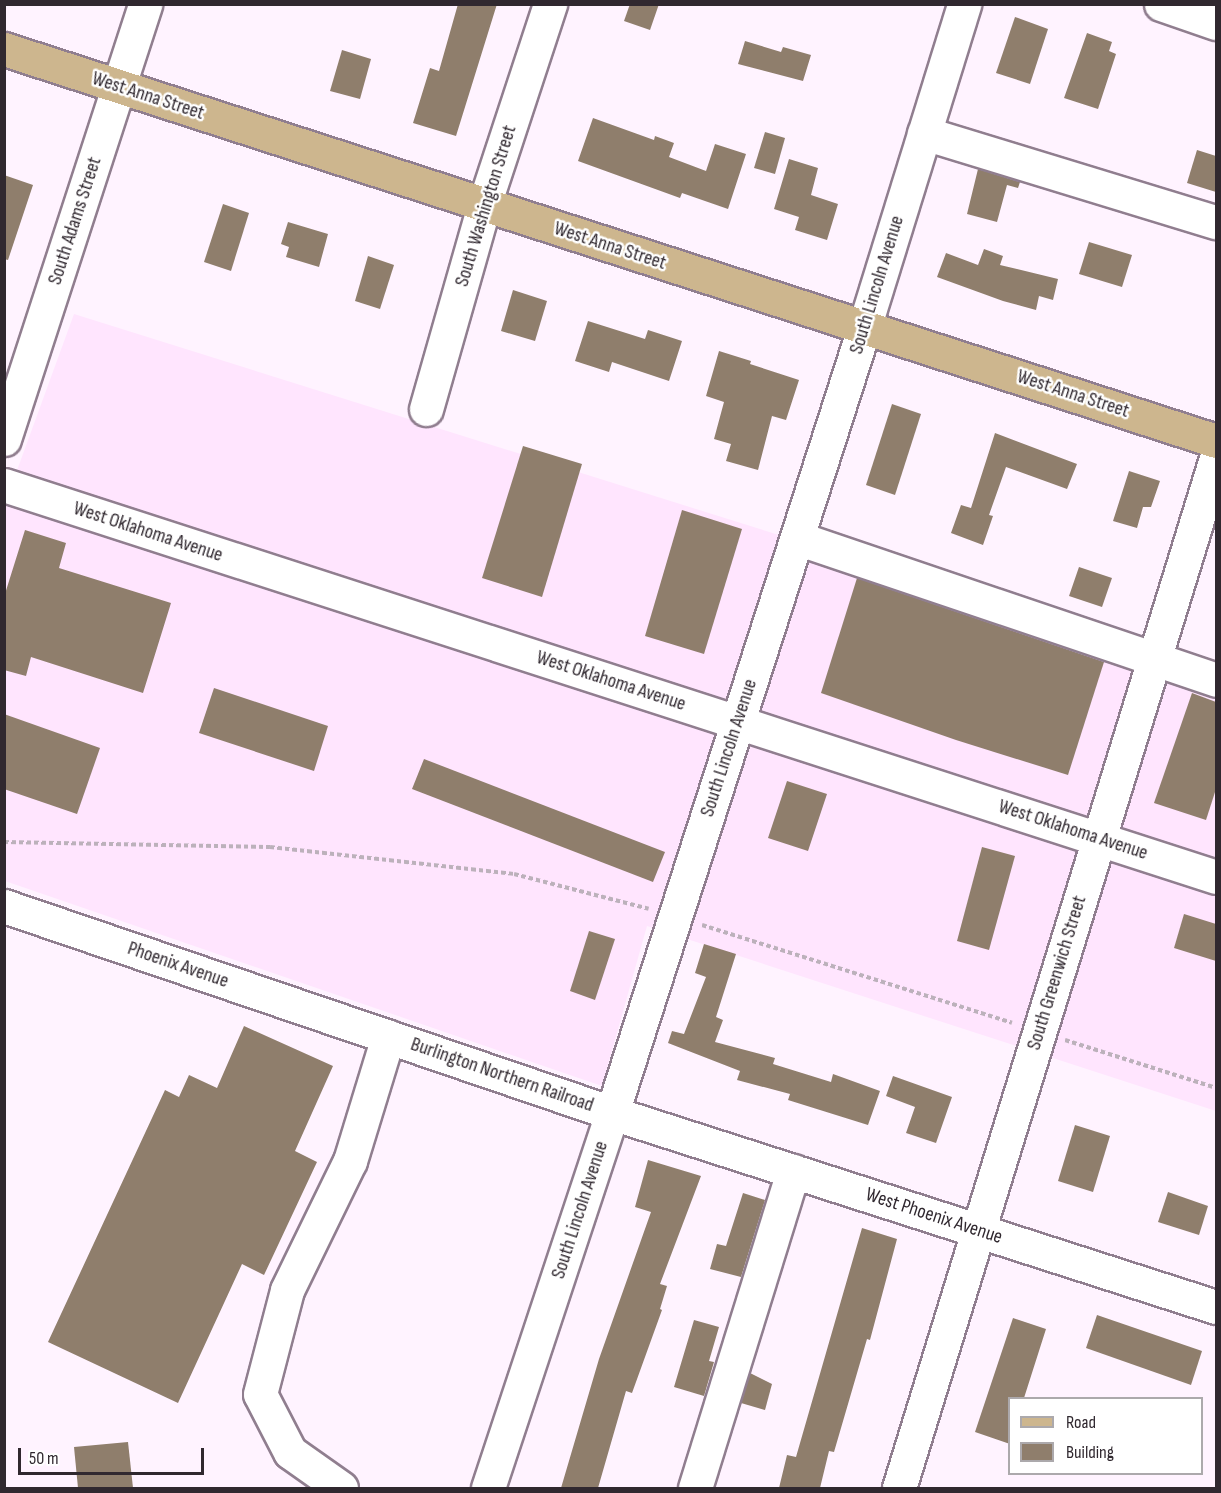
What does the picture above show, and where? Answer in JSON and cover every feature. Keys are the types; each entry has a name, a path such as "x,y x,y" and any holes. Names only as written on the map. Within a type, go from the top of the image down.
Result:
{"main road":[{"name":"West Anna Street","path":"4,49 1216,441"}],"street":[{"name":"South Adams Street","path":"4,439 13,385 146,4"},
{"name":"South Lincoln Avenue","path":"488,1488 738,722 864,328 964,4"},
{"path":"1161,4 1216,23"},
{"name":"South Washington Street","path":"426,409 540,7"},
{"path":"924,133 1216,222"},
{"name":"South Greenwich Street","path":"899,1488 1216,458"},
{"name":"West Oklahoma Avenue","path":"4,485 1216,877"},
{"path":"797,538 1216,680"},
{"name":"Phoenix Avenue","path":"4,906 352,1025"},
{"name":"Burlington Northern Railroad","path":"352,1025 651,1125"},
{"path":"341,1488 290,1452 260,1394 287,1290 350,1161 388,1037"},
{"name":"West Phoenix Avenue","path":"651,1125 1216,1306"},
{"path":"695,1488 793,1171"}],"path":[{"path":"4,842 270,847 514,874 675,916 1216,1088"}],"shaded area":[{"path":"74,314 1216,672 1216,1111 647,926 602,1086 5,881 4,506"}],"building":[{"path":"458,4 497,4 456,136 413,123 430,68 439,71"},
{"path":"630,4 659,4 650,30 624,21"},
{"path":"1015,17 1048,29 1030,84 996,73"},
{"path":"1087,33 1112,42 1109,51 1116,54 1098,109 1064,98"},
{"path":"745,41 781,52 783,47 811,55 803,81 738,64"},
{"path":"342,50 371,59 360,99 330,91"},
{"path":"593,118 654,140 655,136 674,143 669,157 706,171 715,144 746,154 728,209 682,193 680,198 578,161"},
{"path":"765,132 785,138 775,174 754,168"},
{"path":"1197,150 1216,156 1216,192 1187,183"},
{"path":"789,159 818,168 811,195 838,204 827,240 795,230 799,217 774,209"},
{"path":"978,169 1020,182 1018,188 1007,185 997,222 967,214"},
{"path":"4,175 33,185 8,260 4,259"},
{"path":"223,204 249,213 231,271 204,262"},
{"path":"288,222 328,234 319,267 286,257 289,247 281,244"},
{"path":"1089,242 1132,255 1122,287 1079,274"},
{"path":"984,249 1003,256 1000,265 1058,279 1053,300 1039,296 1036,310 1003,301 937,277 946,253 978,265"},
{"path":"368,256 394,265 380,309 355,301"},
{"path":"513,290 547,301 535,341 501,331"},
{"path":"588,321 645,339 648,330 682,341 669,381 612,362 609,372 575,361"},
{"path":"719,351 799,380 786,420 772,416 758,470 726,461 731,444 714,439 724,402 706,396"},
{"path":"892,404 921,414 895,495 866,485"},
{"path":"995,433 1077,464 1067,489 1006,467 989,515 993,516 983,545 951,533 961,505 971,508"},
{"path":"523,446 582,464 542,597 482,578"},
{"path":"1129,471 1160,481 1151,507 1143,507 1137,528 1113,521"},
{"path":"682,510 742,529 704,654 645,636"},
{"path":"25,530 66,543 59,568 171,603 143,693 31,657 26,676 4,670 4,597"},
{"path":"1079,567 1112,578 1102,607 1069,596"},
{"path":"857,578 1104,662 1068,775 956,740 821,693"},
{"path":"214,688 328,726 314,771 199,733"},
{"path":"1192,693 1216,702 1216,789 1206,820 1154,803"},
{"path":"4,714 100,748 77,814 4,789"},
{"path":"424,759 665,852 653,882 412,789"},
{"path":"787,781 827,794 808,851 768,838"},
{"path":"982,847 1015,856 989,950 957,941"},
{"path":"1184,914 1216,924 1216,961 1174,948"},
{"path":"589,931 615,939 595,1000 570,991"},
{"path":"704,944 736,954 716,1017 723,1020 715,1042 775,1058 773,1064 831,1082 833,1074 880,1091 868,1125 788,1100 790,1094 737,1080 740,1071 668,1043 672,1031 684,1034 706,977 695,973"},
{"path":"244,1026 333,1066 295,1151 317,1162 264,1275 242,1264 178,1403 48,1342 165,1090 179,1097 189,1075 217,1088"},
{"path":"893,1076 952,1097 936,1143 906,1133 915,1107 886,1096"},
{"path":"1075,1125 1110,1136 1093,1192 1058,1181"},
{"path":"648,1160 701,1176 660,1284 667,1286 660,1309 662,1310 632,1393 626,1391 598,1488 561,1488 599,1359 651,1212 635,1207"},
{"path":"1168,1192 1208,1206 1199,1235 1158,1222"},
{"path":"743,1193 765,1200 741,1277 710,1269 717,1244 726,1246"},
{"path":"862,1228 897,1239 870,1340 867,1339 834,1452 829,1451 820,1488 779,1488 787,1455 796,1457"},
{"path":"1097,1315 1202,1351 1191,1385 1086,1348"},
{"path":"1013,1318 1046,1329 1024,1397 1008,1397 1008,1443 975,1432"},
{"path":"694,1320 719,1327 709,1361 714,1362 704,1396 674,1387"},
{"path":"750,1373 772,1384 765,1410 741,1403"},
{"path":"128,1442 133,1488 78,1488 74,1447"}]}
